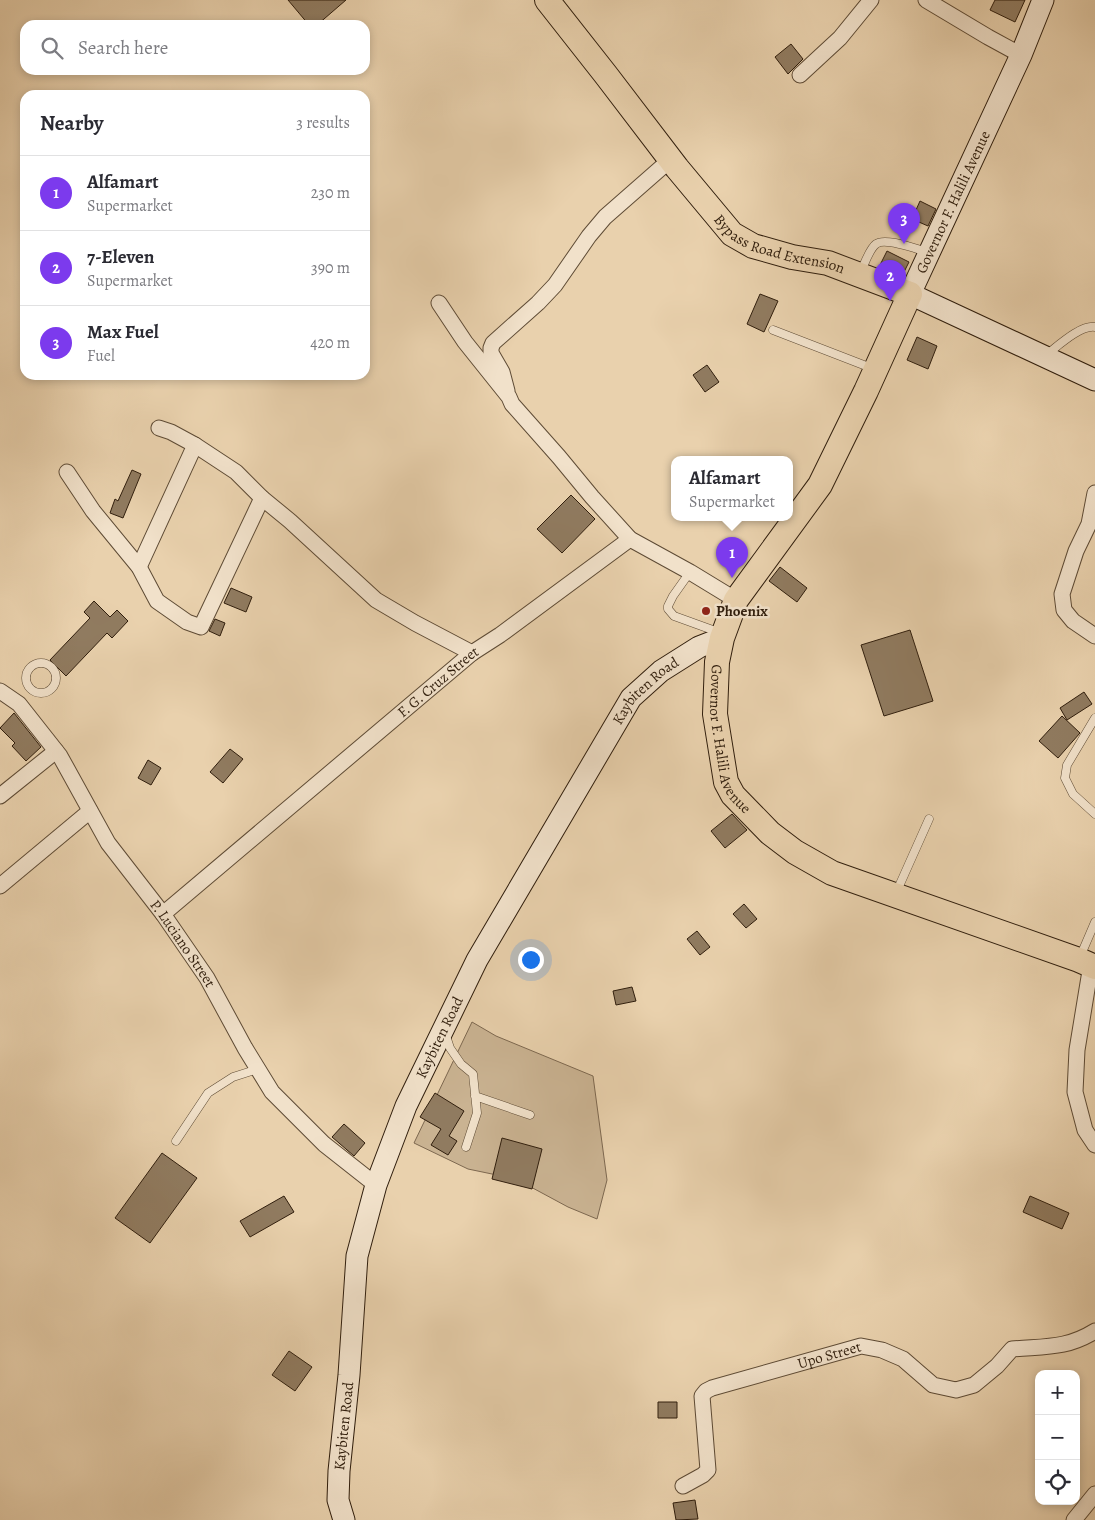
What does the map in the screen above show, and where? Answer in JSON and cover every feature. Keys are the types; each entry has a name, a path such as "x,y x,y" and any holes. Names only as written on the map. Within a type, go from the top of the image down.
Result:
{"main road":[{"name":"Bypass Road Extension","path":"547,0 670,160 732,234 753,246 792,257 828,263 910,294"},
{"name":"Governor F. Halili Avenue","path":"910,294 866,391 820,485 736,600 723,636 717,662 715,714 726,782 733,795 770,833 795,852 832,873 1088,964"}],"street":[{"path":"800,75 840,38 871,0"},
{"path":"926,0 1022,55"},
{"name":"Governor F. Halili Avenue","path":"910,294 1022,55 1043,0"},
{"path":"508,397 502,372 491,353 493,343 555,286 601,221 670,160"},
{"name":"Bypass Road Extension","path":"910,294 1095,380"},
{"path":"439,304 512,404 630,540 690,572 736,600"},
{"path":"159,428 171,432 194,445 236,472 262,498 290,521 376,600 415,623 472,652"},
{"path":"139,568 194,445"},
{"path":"66,472 93,511 139,568 157,600 187,622 201,627 262,498"},
{"path":"1095,493 1090,524 1076,551 1062,594 1064,610 1068,616 1073,622 1095,636"},
{"name":"F. G. Cruz Street","path":"163,914 472,652 500,634 630,540"},
{"name":"Kaybiten Road","path":"344,1520 338,1500 338,1472 349,1375 357,1256 376,1185 406,1106 477,960 631,698 660,671 699,647 723,636"},
{"name":"P. Luciano Street","path":"0,691 25,697 108,844 163,914 207,978 272,1092 324,1144 376,1185"},
{"path":"0,796 56,751"},
{"path":"0,886 90,811"},
{"path":"1088,964 1077,1050 1075,1092 1085,1130 1095,1145"},
{"name":"Upo Street","path":"683,1486 703,1475 708,1470 702,1396 712,1388 861,1346 882,1350 903,1359 932,1385 956,1390 974,1385 997,1366 1012,1349 1057,1346 1080,1340 1095,1331"},
{"path":"1074,1520 1095,1494"}],"lane":[{"path":"860,275 873,246 880,242 894,243 929,253"},
{"path":"1043,356 1071,335 1090,326 1095,327"},
{"path":"773,330 875,370"},
{"path":"690,572 673,596 668,609 674,616 723,636"},
{"path":"36,664 46,664 54,670 56,681 51,690 25,697 28,670 36,664"},
{"path":"1095,718 1067,765 1065,778 1073,794 1095,814"},
{"path":"895,895 929,819"},
{"path":"1088,964 1095,922"},
{"path":"443,1029 448,1038 450,1048 461,1064 473,1074 477,1113 466,1147"},
{"path":"176,1141 208,1093 233,1077 258,1069"},
{"path":"475,1096 530,1115"}],"shaded area":[{"path":"472,1022 496,1036 593,1076 607,1180 597,1219 568,1207 516,1179 468,1169 414,1143"}],"building":[{"path":"288,0 346,0 323,20 305,20"},
{"path":"995,0 1025,0 1015,22 990,10"},
{"path":"791,44 803,59 788,74 775,57"},
{"path":"920,201 936,209 928,226 912,219"},
{"path":"887,251 909,262 902,276 880,265"},
{"path":"760,294 778,301 764,332 747,324"},
{"path":"917,337 937,346 928,369 907,360"},
{"path":"707,365 719,382 705,392 693,375"},
{"path":"132,470 141,474 123,518 110,513 115,499 118,501"},
{"path":"571,495 595,519 562,553 537,529"},
{"path":"780,567 807,588 797,602 769,581"},
{"path":"231,588 252,597 246,612 224,603"},
{"path":"94,601 110,617 117,610 128,621 112,638 107,633 66,676 50,660 90,618 84,612"},
{"path":"215,619 225,623 220,636 209,631"},
{"path":"910,630 933,701 884,716 861,645"},
{"path":"1084,692 1092,704 1067,720 1060,708"},
{"path":"14,713 41,747 26,761 12,746 15,743 0,728"},
{"path":"1062,716 1080,733 1058,758 1039,741"},
{"path":"230,749 243,759 223,783 210,772"},
{"path":"148,760 161,768 151,785 138,778"},
{"path":"732,814 747,830 725,848 711,831"},
{"path":"744,904 757,919 746,928 733,914"},
{"path":"697,931 710,947 700,955 687,939"},
{"path":"632,987 636,1001 616,1005 613,991"},
{"path":"435,1093 464,1111 449,1136 457,1141 448,1155 431,1145 441,1129 420,1117"},
{"path":"344,1124 365,1143 354,1156 332,1137"},
{"path":"502,1138 542,1149 532,1189 492,1179"},
{"path":"162,1153 197,1178 150,1243 115,1218"},
{"path":"284,1196 294,1212 250,1237 240,1221"},
{"path":"1030,1196 1069,1213 1062,1229 1023,1212"},
{"path":"289,1351 312,1367 295,1391 272,1375"},
{"path":"658,1402 677,1402 677,1418 658,1418"},
{"path":"695,1500 698,1519 676,1520 673,1503"}],"place":[{"name":"Max Fuel","path":"904,244"},
{"name":"7-Eleven","path":"890,301"},
{"name":"Alfamart","path":"732,578"},
{"name":"Phoenix","path":"706,611"}]}
